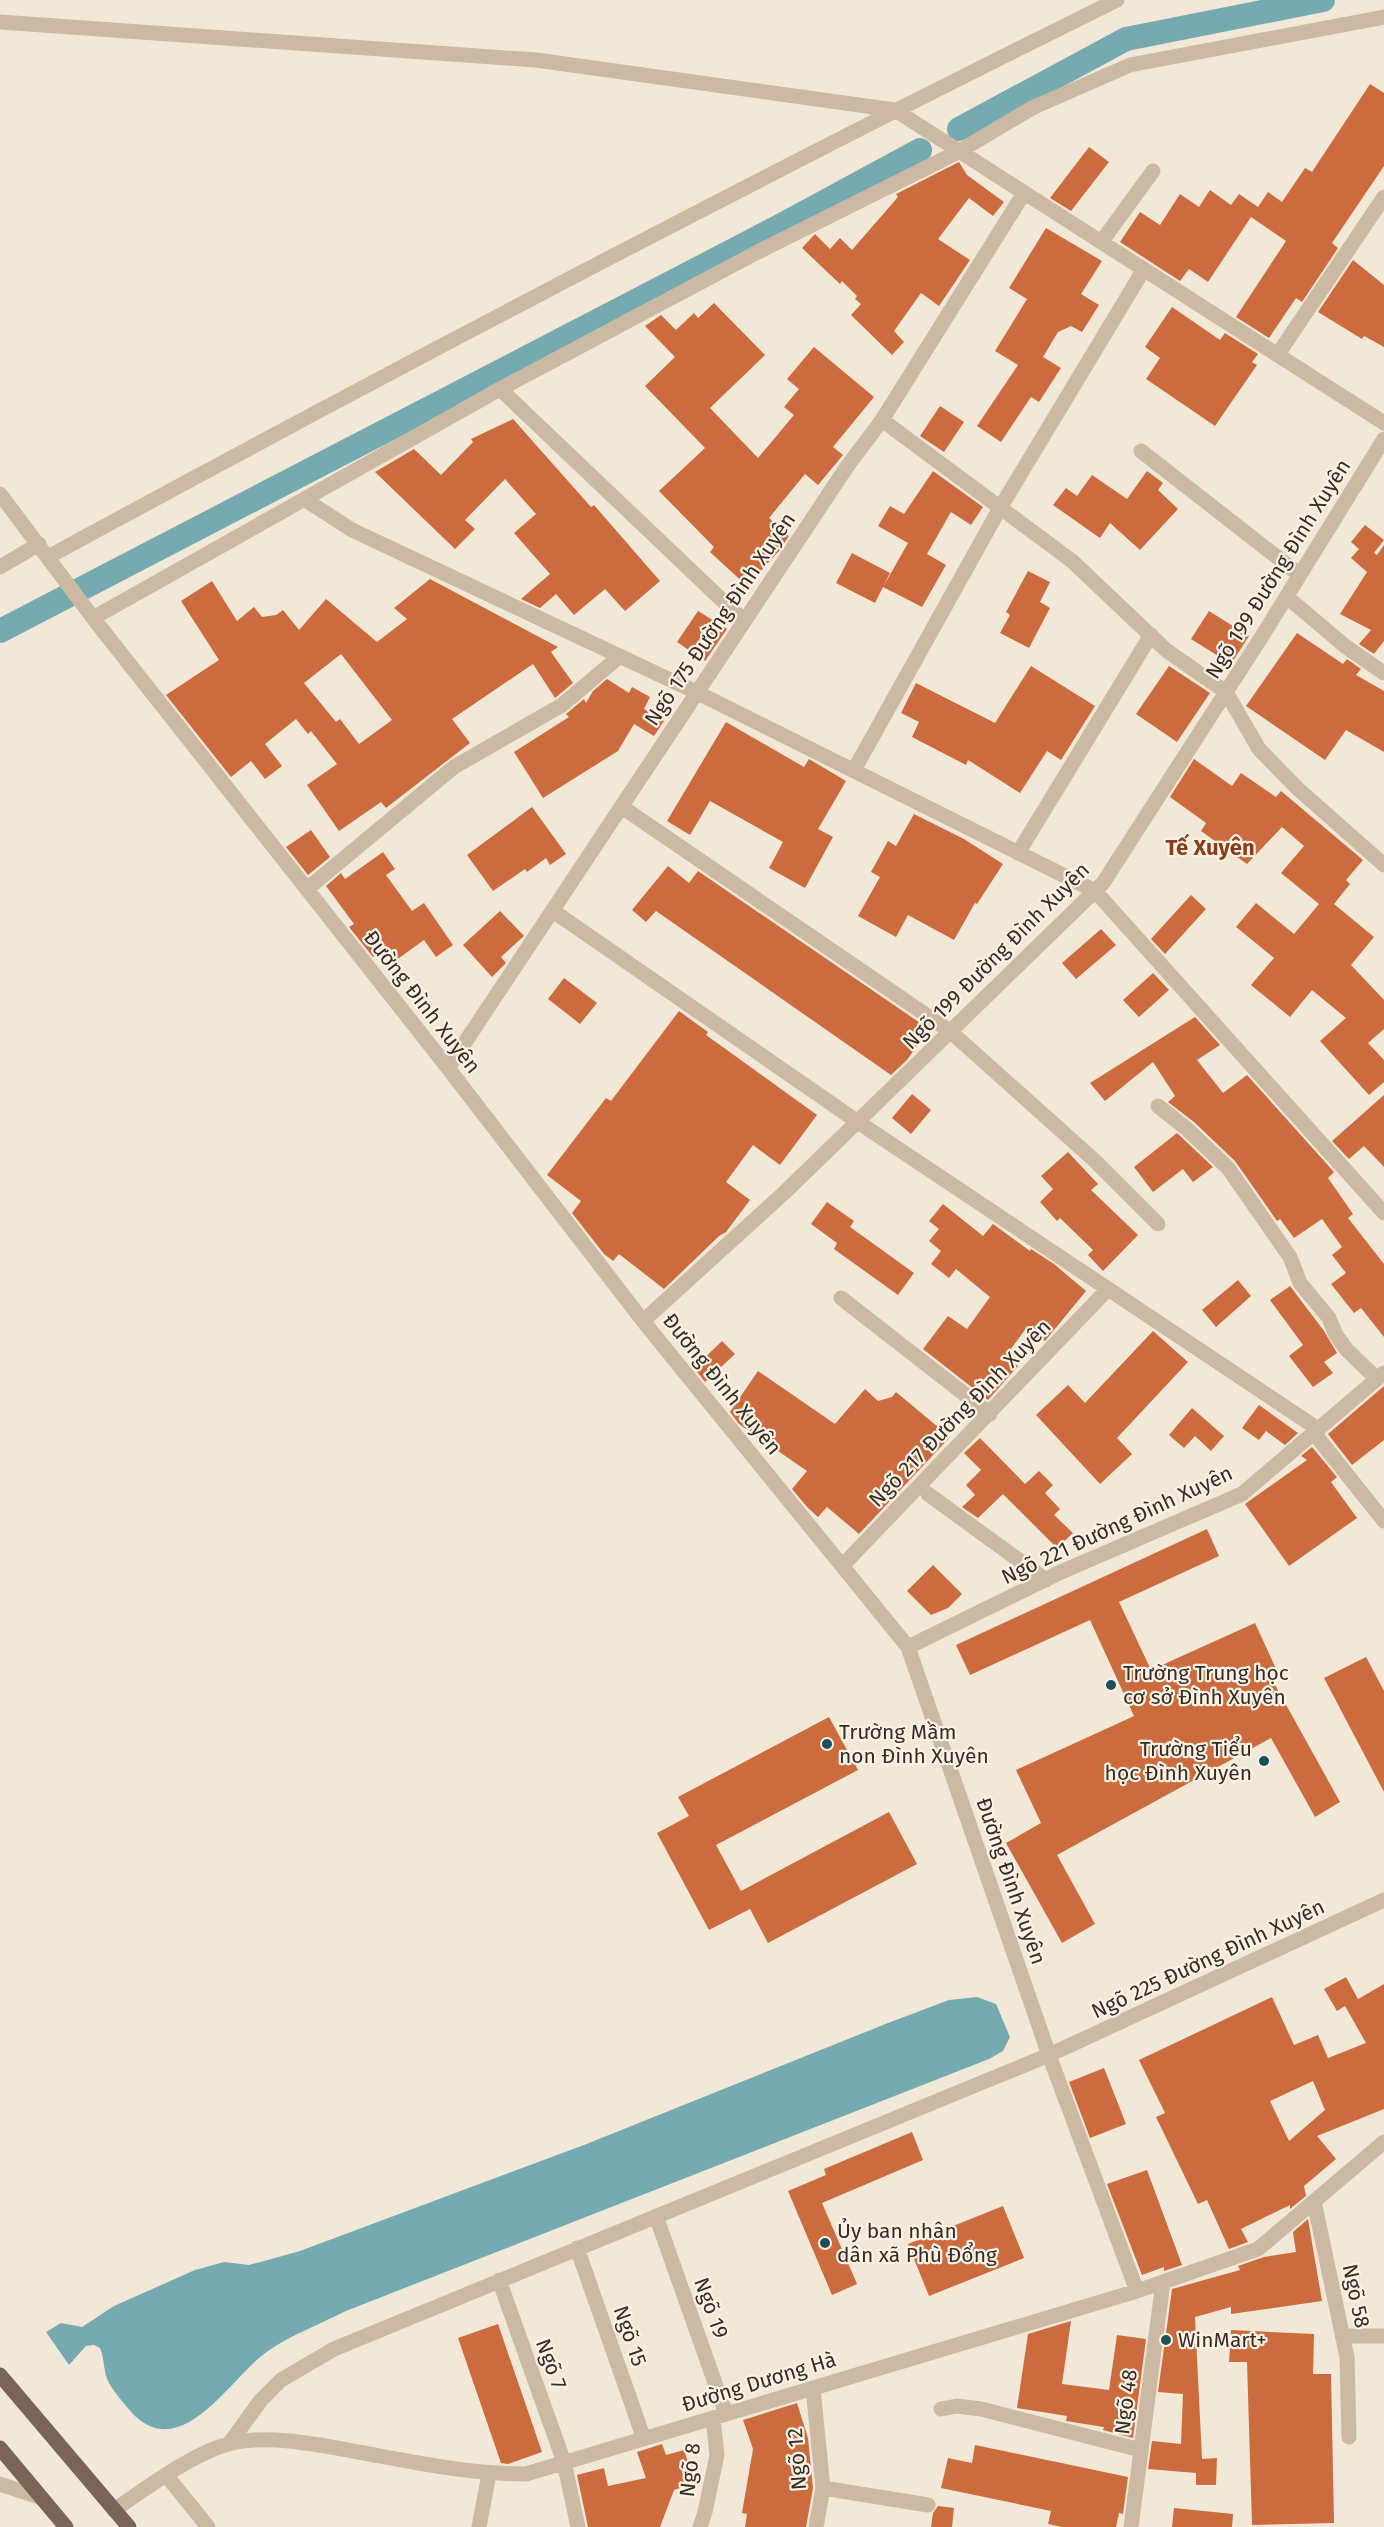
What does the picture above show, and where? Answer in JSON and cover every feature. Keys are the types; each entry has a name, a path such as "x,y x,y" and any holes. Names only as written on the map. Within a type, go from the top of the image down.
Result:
{"main road":[{"path":"0,2374 129,2527"},
{"path":"0,2448 66,2527"}],"street":[{"path":"0,494 48,557 310,415 895,110 1117,0"},
{"path":"88,612 304,499 500,389 754,254 958,152 1032,108 1130,65 1384,17"},
{"path":"0,22 536,60 895,110 1384,423"},
{"path":"1102,242 1153,171"},
{"name":"Ngõ 175 Đường Đình Xuyên","path":"448,1068 846,468 882,420 1024,193"},
{"path":"1278,354 1378,218 1384,197"},
{"path":"854,770 1000,508 1144,269"},
{"path":"500,389 744,621"},
{"path":"882,420 1072,561 1166,650 1226,692 1259,749 1297,788 1384,865"},
{"name":"Ngõ 199 Đường Đình Xuyên","path":"643,1321 784,1193 1102,883 1287,597 1384,439"},
{"path":"1141,451 1300,575"},
{"path":"304,499 352,530 696,692 1095,891 1384,1213"},
{"path":"0,567 39,544"},
{"name":"Đường Đình Xuyên","path":"48,557 88,612 448,1068 643,1321 908,1647 1049,2055 1137,2291"},
{"path":"1287,597 1345,646 1384,673"},
{"path":"1018,853 1152,635"},
{"path":"307,889 454,766 562,705 620,656"},
{"path":"622,807 951,1032 1094,1160 1158,1224"},
{"path":"553,911 858,1122 1316,1431 1384,1521"},
{"path":"1158,1106 1228,1168 1290,1257 1300,1283 1329,1318 1336,1335 1347,1350 1380,1376"},
{"name":"Ngõ 217 Đường Đình Xuyên","path":"842,1566 1108,1289"},
{"path":"841,1298 990,1414"},
{"name":"Ngõ 221 Đường Đình Xuyên","path":"908,1647 1046,1580 1242,1494 1380,1376"},
{"path":"928,1494 1046,1580"},
{"name":"Ngõ 225 Đường Đình Xuyên","path":"228,2444 261,2400 281,2380 305,2364 380,2328 1049,2055 1384,1900"},
{"name":"Đường Dương Hà","path":"114,2510 166,2475 228,2444 266,2440 303,2443 489,2474 526,2474 1137,2291 1258,2249 1384,2142"},
{"name":"Ngõ 58","path":"1314,2201 1347,2357 1349,2437"},
{"name":"Ngõ 19","path":"656,2216 720,2416"},
{"name":"Ngõ 15","path":"577,2248 644,2439"},
{"name":"Ngõ 7","path":"499,2280 564,2462 578,2527"},
{"name":"Ngõ 48","path":"1131,2527 1163,2282"},
{"path":"1342,2336 1384,2336"},
{"name":"Ngõ 12","path":"813,2388 823,2488 816,2527"},
{"path":"941,2409 957,2406 981,2409 1141,2450"},
{"name":"Ngõ 8","path":"700,2527 717,2456 720,2416"},
{"path":"479,2527 489,2474"},
{"path":"166,2475 208,2527"},
{"path":"0,2484 42,2498"},
{"path":"823,2488 928,2505"}],"water":[{"path":"977,1997 996,2004 1010,2037 1003,2051 989,2059 346,2311 268,2351 206,2410 189,2422 171,2429 153,2427 135,2416 109,2383 100,2348 94,2345 86,2346 69,2365 46,2332 61,2323 82,2327 114,2306 195,2270 224,2262 249,2265 300,2251 584,2145 949,2000"}],"building":[{"path":"1370,84 1384,93 1384,166 1332,243 1338,248 1302,302 1296,298 1269,338 1236,317 1286,241 1251,217 1208,282 1189,269 1180,281 1120,242 1140,212 1160,225 1180,194 1199,207 1210,190 1231,205 1239,194 1258,207 1268,192 1282,202 1305,168 1312,172"},
{"path":"1089,147 1109,162 1071,211 1050,198"},
{"path":"959,162 967,175 1004,202 993,216 969,198 938,239 970,260 939,306 921,293 894,331 904,342 892,355 851,315 861,304 855,299 857,296 842,281 840,284 802,248 815,234 830,249 840,238 852,250 898,197 896,194"},
{"path":"1046,228 1102,261 1081,294 1099,305 1082,332 1071,326 1058,332 1043,357 1061,368 1039,402 1031,397 1001,442 977,426 1018,365 995,351 1027,299 1009,288"},
{"path":"1353,260 1384,285 1384,347 1364,336 1362,339 1318,312"},
{"path":"714,303 765,355 710,408 758,458 794,415 784,407 799,389 787,379 814,347 874,397 833,447 843,455 818,485 805,474 769,518 789,536 779,551 747,586 710,552 714,547 659,491 705,448 645,386 675,357 645,326 661,315 676,330 694,313 698,318"},
{"path":"1172,307 1220,340 1225,333 1258,354 1252,362 1257,365 1215,426 1146,379 1160,358 1145,347"},
{"path":"940,406 964,422 944,452 920,436"},
{"path":"513,419 591,507 594,505 660,581 625,611 605,589 574,615 556,594 540,608 521,599 550,574 514,533 536,514 505,479 465,520 475,529 455,549 375,472 414,449 441,475 473,442 471,439"},
{"path":"933,471 983,507 971,525 951,512 927,554 946,565 922,607 883,587 908,543 878,526 890,506 904,514"},
{"path":"1147,471 1163,483 1158,490 1178,509 1140,550 1110,523 1100,538 1053,505 1066,488 1077,496 1092,475 1127,499"},
{"path":"1365,525 1384,540 1374,553 1377,555 1384,545 1384,641 1374,654 1359,644 1371,630 1340,614 1367,572 1351,558 1359,549 1351,542"},
{"path":"852,553 890,573 875,603 836,583"},
{"path":"1028,571 1050,582 1040,602 1050,608 1029,648 1000,633 1010,615 1006,612"},
{"path":"430,579 558,647 551,652 573,683 555,698 533,664 452,719 470,743 386,808 381,802 339,831 307,785 337,764 311,731 308,734 296,719 265,744 282,766 265,779 251,761 231,777 166,695 219,660 181,601 212,581 237,621 254,607 262,617 276,615 283,610 299,630 326,599 377,642 407,619 394,608","holes":["341,654 392,720 359,744 340,719 336,722 304,683"]},
{"path":"698,611 727,629 705,661 677,642"},
{"path":"1209,611 1249,636 1231,664 1191,639"},
{"path":"1297,633 1343,664 1347,659 1361,669 1356,675 1384,691 1384,752 1346,730 1325,760 1246,706"},
{"path":"1031,666 1095,706 1061,760 1047,751 1020,793 968,760 966,765 912,737 919,722 901,713 916,683 995,723"},
{"path":"1169,666 1210,693 1177,742 1136,714"},
{"path":"607,679 629,693 632,687 650,697 644,709 664,721 654,736 634,724 618,751 543,798 514,752 569,717 566,714 584,699 586,703 593,691"},
{"path":"726,722 804,767 809,759 846,781 818,829 833,837 805,888 769,868 783,842 710,801 690,835 667,821"},
{"path":"1194,759 1232,786 1241,773 1276,797 1281,791 1363,860 1346,880 1350,884 1334,904 1374,937 1351,965 1384,1000 1384,1029 1368,1043 1384,1060 1384,1082 1369,1095 1320,1041 1346,1018 1312,990 1290,1017 1251,985 1274,958 1236,927 1256,903 1294,934 1319,904 1281,873 1304,846 1282,827 1247,864 1201,831 1206,823 1170,797"},
{"path":"532,807 566,854 550,865 546,858 527,872 525,869 493,891 467,855"},
{"path":"914,814 964,839 1003,864 977,904 975,903 954,940 908,915 896,937 858,916 880,877 871,872 888,841 896,846"},
{"path":"311,830 330,857 308,875 286,847"},
{"path":"383,852 395,869 386,875 412,911 424,903 453,945 436,957 424,940 395,961 385,948 373,957 349,927 354,924 326,886 341,873 345,879"},
{"path":"668,866 689,883 698,871 929,1029 907,1060 891,1075 656,911 646,922 632,910"},
{"path":"1191,895 1206,909 1165,954 1151,939"},
{"path":"500,911 524,936 501,957 506,963 492,977 463,945"},
{"path":"1101,929 1116,945 1076,979 1062,963"},
{"path":"1153,973 1169,990 1139,1017 1123,1000"},
{"path":"564,978 597,1003 580,1024 548,999"},
{"path":"679,1011 708,1032 706,1035 817,1115 780,1165 753,1145 726,1182 750,1200 726,1232 664,1289 619,1254 613,1261 604,1254 572,1213 581,1201 547,1175 606,1098 611,1101"},
{"path":"1195,1017 1220,1045 1197,1060 1223,1093 1247,1075 1334,1172 1328,1178 1353,1214 1348,1218 1384,1264 1384,1337 1361,1308 1354,1313 1331,1284 1346,1273 1332,1255 1342,1247 1322,1219 1294,1238 1280,1219 1277,1221 1235,1161 1194,1122 1168,1102 1175,1096 1153,1062 1105,1101 1090,1083"},
{"path":"912,1094 931,1110 911,1134 892,1118"},
{"path":"1384,1095 1384,1167 1364,1146 1349,1159 1332,1141"},
{"path":"1177,1133 1213,1167 1193,1182 1183,1169 1153,1192 1134,1167"},
{"path":"1068,1152 1098,1184 1091,1190 1138,1235 1103,1271 1088,1255 1093,1250 1060,1218 1057,1221 1040,1202 1053,1189 1041,1176"},
{"path":"827,1202 854,1221 850,1227 914,1273 898,1295 834,1249 837,1243 811,1224"},
{"path":"943,1204 983,1236 993,1224 1030,1251 1031,1249 1054,1264 1086,1291 1045,1341 1027,1327 1005,1357 1018,1366 988,1400 923,1349 948,1316 967,1329 990,1297 956,1269 949,1278 931,1264 941,1251 929,1241 939,1229 929,1221"},
{"path":"1238,1280 1251,1296 1216,1327 1202,1310"},
{"path":"1290,1286 1324,1331 1337,1353 1324,1362 1333,1373 1313,1387 1289,1356 1303,1345 1270,1300"},
{"path":"1153,1331 1188,1362 1117,1438 1132,1454 1100,1484 1036,1415 1068,1385 1085,1403"},
{"path":"722,1341 735,1354 705,1382 694,1368"},
{"path":"758,1371 835,1424 865,1389 878,1401 892,1397 896,1392 950,1437 859,1534 827,1507 818,1517 808,1508 792,1489 807,1471 739,1424 730,1412"},
{"path":"1384,1386 1384,1440 1352,1465 1328,1434"},
{"path":"1259,1405 1298,1433 1285,1445 1266,1431 1259,1440 1242,1428"},
{"path":"1192,1408 1224,1436 1211,1451 1195,1436 1184,1448 1169,1435"},
{"path":"980,1438 1025,1484 1039,1471 1053,1485 1045,1493 1060,1509 1054,1515 1073,1533 1057,1548 1003,1494 978,1518 962,1507 975,1495 966,1485 981,1470 964,1453"},
{"path":"1312,1447 1337,1477 1331,1482 1357,1518 1289,1566 1245,1504 1307,1460 1301,1456"},
{"path":"1207,1529 1219,1556 1119,1602 1151,1670 1255,1623 1277,1671 1269,1674 1340,1802 1315,1817 1271,1738 1057,1855 1095,1924 1062,1943 1006,1843 1041,1823 1016,1770 1134,1716 1090,1620 970,1675 956,1645"},
{"path":"933,1565 962,1594 948,1608 931,1615 907,1591"},
{"path":"1366,1657 1384,1691 1384,1792 1324,1678"},
{"path":"829,1717 858,1770 716,1845 741,1891 889,1812 917,1864 768,1943 750,1909 709,1930 657,1833 689,1816 678,1797"},
{"path":"1346,1977 1358,1999 1353,2002 1384,1984 1384,2109 1317,2136 1336,2159 1304,2186 1306,2196 1290,2209 1290,2205 1241,2229 1248,2242 1229,2249 1207,2200 1198,2204 1156,2117 1165,2113 1139,2060 1272,1997 1294,2045 1318,2035 1328,2058 1366,2043 1345,2006 1337,2011 1324,1989","holes":["1313,2081 1325,2110 1289,2141 1270,2101"]},
{"path":"1104,2068 1126,2124 1090,2138 1069,2082"},
{"name":"Ủy ban nhân dân xã Phù Đổng","path":"912,2132 923,2160 822,2203 857,2284 832,2295 788,2191 826,2175 824,2169"},
{"path":"1147,2170 1182,2265 1164,2271 1164,2267 1142,2275 1107,2184"},
{"path":"1003,2206 1024,2258 929,2296 908,2244"},
{"path":"1308,2219 1322,2301 1231,2314 1231,2307 1195,2317 1202,2459 1217,2458 1216,2485 1196,2485 1196,2473 1148,2469 1152,2441 1181,2444 1183,2394 1158,2392 1172,2289 1240,2270 1238,2266 1264,2257 1296,2252 1293,2232"},
{"path":"1071,2321 1062,2384 1109,2390 1117,2335 1146,2339 1133,2438 1103,2430 1104,2427 1066,2421 1067,2416 1017,2408 1028,2334"},
{"path":"498,2324 542,2452 508,2464 501,2463 458,2338"},
{"path":"1231,2330 1314,2334 1313,2374 1331,2374 1334,2523 1252,2525 1247,2362 1229,2362"},
{"path":"797,2403 808,2438 813,2488 806,2527 745,2527 747,2514 742,2513 753,2449 743,2420"},
{"path":"662,2444 666,2455 684,2450 695,2483 674,2490 660,2527 588,2527 577,2475 604,2468 608,2486 646,2478 637,2452"},
{"path":"975,2445 1128,2477 1123,2514 1119,2513 1116,2527 1062,2527 1048,2524 1051,2511 941,2488 948,2458 972,2463"},
{"path":"938,2506 954,2508 952,2527 931,2527 933,2513"},
{"path":"1174,2508 1233,2514 1232,2527 1172,2527"}],"waterway":[{"path":"959,129 1126,39 1323,0"},
{"path":"0,631 780,226 920,150"}],"place":[{"name":"Trường Trung học cơ sở Đình Xuyên","path":"1111,1685"},
{"name":"Trường Mầm non Đình Xuyên","path":"827,1744"},
{"name":"Trường Tiểu học Đình Xuyên","path":"1264,1761"},
{"name":"Ủy ban nhân dân xã Phù Đổng","path":"825,2243"},
{"name":"WinMart+","path":"1166,2340"}],"district":[{"name":"Tế Xuyên","path":"1210,847"}]}
